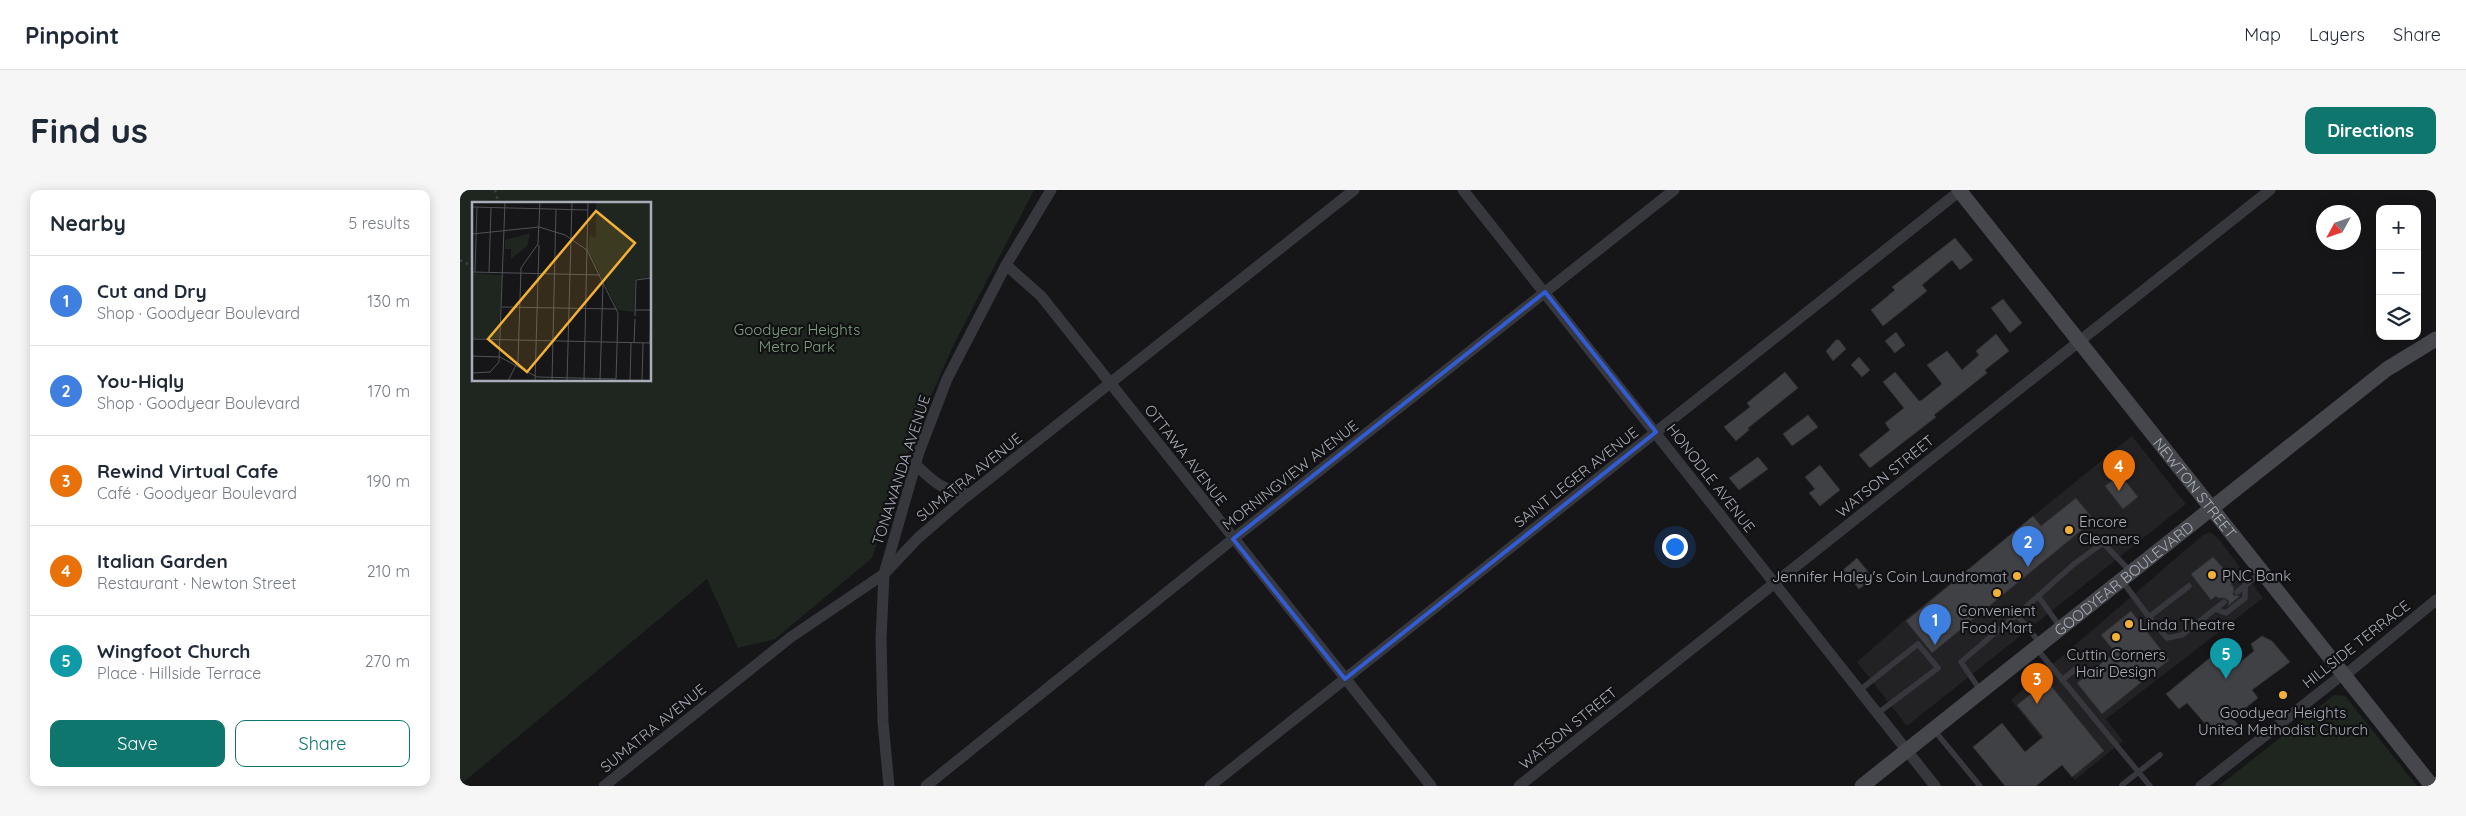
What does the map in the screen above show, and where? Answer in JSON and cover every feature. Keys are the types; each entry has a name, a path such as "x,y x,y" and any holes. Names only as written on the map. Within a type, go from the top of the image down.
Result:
{"street":[{"name":"TONAWANDA AVENUE","path":"889,786 883,713 881,639 884,574 916,464 947,379 1006,265 1052,190"},
{"name":"SUMATRA AVENUE","path":"604,786 791,637 884,574 918,538 970,494 1354,190"},
{"name":"HONODLE AVENUE","path":"1463,190 1935,786"},
{"name":"MORNINGVIEW AVENUE","path":"926,786 1234,538 1674,190"},
{"name":"NEWTON STREET","path":"1960,190 2210,509 2432,786"},
{"name":"SAINT LEGER AVENUE","path":"1210,786 1960,190"},
{"name":"WATSON STREET","path":"1519,786 2270,190"},
{"name":"OTTAWA AVENUE","path":"1006,265 1041,296 1431,786"},
{"name":"GOODYEAR BOULEVARD","path":"1862,786 2387,369 2436,339"},
{"path":"916,464 939,486 955,493 970,494"},
{"name":"HILLSIDE TERRACE","path":"2201,786 2344,675 2436,600"}],"lane":[{"path":"1981,691 1961,662 2103,543 2126,576 2150,617 2166,638 2182,636 2224,602"},
{"path":"2237,592 2262,572"},
{"path":"2215,609 2226,613 2245,598 2245,585"},
{"path":"2150,617 2189,586"},
{"path":"2038,596 2061,628"},
{"path":"2017,615 2062,680 2150,786"},
{"path":"1860,690 1918,644 1938,668 1878,713"},
{"path":"2062,680 2077,668"},
{"path":"1934,729 1980,786"},
{"path":"2122,786 2160,755"}],"path":[{"path":"460,260 472,266"}],"highlighted area":[{"path":"1545,292 1656,432 1345,679 1233,539"}],"shaded area":[{"path":"2132,436 2186,504 1907,726 1857,662 1906,619"},
{"path":"2210,532 2218,538 2263,598 2106,719 2123,741 2075,780 2011,700 2203,535"}],"green space":[{"name":"Goodyear Heights Metro Park","path":"460,190 1034,190 954,344 918,425 872,558 775,639 738,648 707,579 460,785"},
{"path":"2334,695 2345,696 2417,786 2219,786"}],"building":[{"path":"1955,238 1973,260 1960,270 1952,260 1922,285 1927,291 1883,326 1871,310 1895,290 1892,287"},
{"path":"2003,299 2022,323 2010,333 1991,308"},
{"path":"1896,332 1905,345 1895,353 1885,341"},
{"path":"1996,334 2009,351 1985,370 1987,373 1934,415 1936,417 1870,468 1859,455 1890,430 1885,423 1904,408 1883,382 1895,372 1919,401 1922,400 1942,384 1927,365 1947,351 1962,370 1979,355 1976,351"},
{"path":"1836,340 1839,340 1846,349 1833,361 1826,351"},
{"path":"1859,357 1870,370 1862,377 1851,365"},
{"path":"1785,372 1798,388 1748,428 1749,430 1736,441 1724,427 1750,407 1747,403"},
{"path":"1808,415 1818,427 1792,446 1783,434"},
{"path":"1758,457 1768,469 1739,490 1729,478"},
{"path":"1820,465 1840,490 1820,506 1809,493 1815,489 1805,477"},
{"path":"2120,474 2138,497 2123,509 2105,486"},
{"path":"2076,498 2094,520 1932,653 1906,621 2033,516 2041,526"},
{"path":"2213,557 2235,581 2231,584 2234,588 2233,595 2240,596 2228,606 2229,601 2225,598 2218,598 2216,596 2211,600 2191,574"},
{"path":"1857,558 1873,578 1859,589 1843,570"},
{"path":"2131,611 2169,660 2102,714 2077,683 2115,652 2101,635"},
{"path":"2262,636 2272,641 2290,662 2252,690 2258,698 2233,718 2239,726 2232,734 2225,727 2215,735 2187,703 2179,709 2166,694 2217,652 2226,662 2229,660 2234,667 2254,651 2251,644"},
{"path":"2047,681 2104,751 2072,777 2062,765 2036,786 2005,786 1973,747 2002,723 2025,752 2043,737 2017,705"}],"place":[{"name":"Italian Garden","path":"2119,491"},
{"name":"Encore Cleaners","path":"2069,530"},
{"name":"You-Hiqly","path":"2028,567"},
{"name":"PNC Bank","path":"2212,575"},
{"name":"Jennifer Haley's Coin Laundromat","path":"2017,576"},
{"name":"Convenient Food Mart","path":"1997,593"},
{"name":"Linda Theatre","path":"2129,624"},
{"name":"Cuttin Corners Hair Design","path":"2116,637"},
{"name":"Cut and Dry","path":"1935,645"},
{"name":"Wingfoot Church","path":"2226,679"},
{"name":"Goodyear Heights United Methodist Church","path":"2283,695"},
{"name":"Rewind Virtual Cafe","path":"2037,704"}]}
